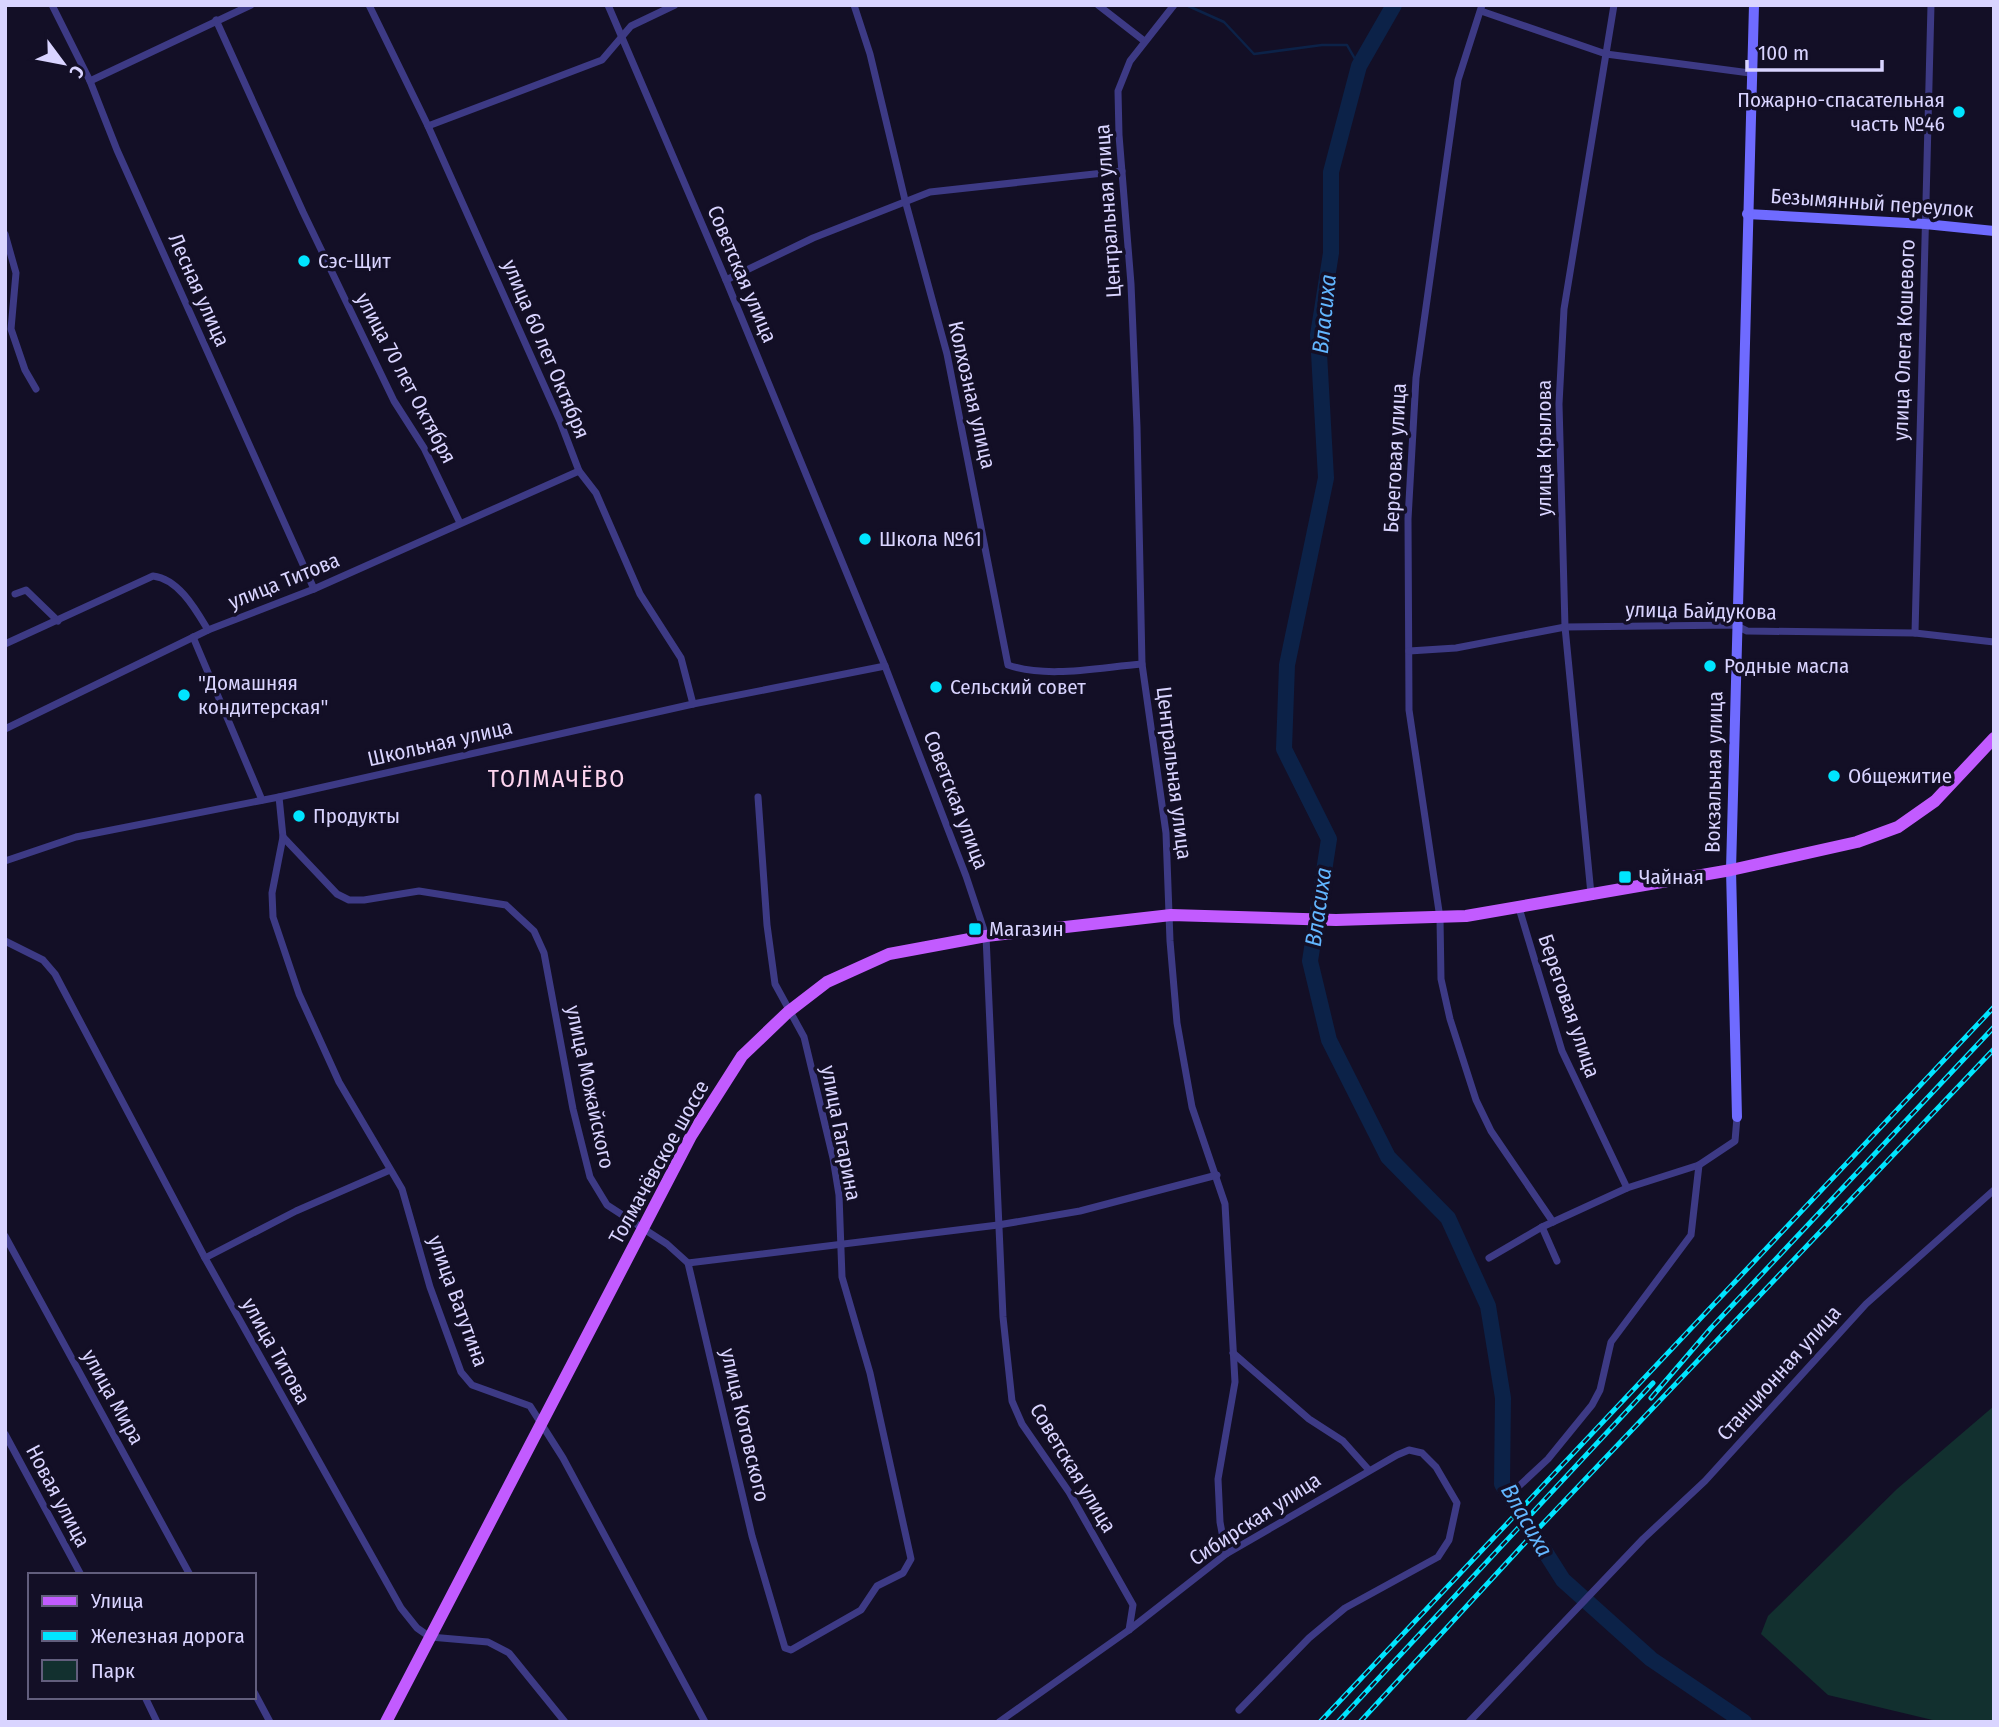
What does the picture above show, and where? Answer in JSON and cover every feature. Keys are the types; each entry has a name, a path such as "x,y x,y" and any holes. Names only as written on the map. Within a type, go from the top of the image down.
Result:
{"main road":[{"name":"Толмачёвское шоссе","path":"386,1722 691,1136 742,1056 788,1012 827,982 889,954 986,936 1171,915 1279,920 1440,918 1519,908 1731,870 1857,842 1898,827 1935,801 1994,738"}],"street":[{"name":"Лесная улица","path":"52,5 90,81 117,150 314,589"},
{"path":"90,81 251,5"},
{"name":"улица 60 лет Октября","path":"369,5 428,126 560,421 579,471 596,493 640,594 681,658 693,704"},
{"name":"Советская улица","path":"608,5 726,280 885,666 962,863 986,936 1003,1317 1012,1401 1022,1424 1069,1492 1133,1605 1129,1630"},
{"path":"428,126 602,60 631,26 676,5"},
{"name":"Колхозная улица","path":"854,5 870,54 905,200 947,354 1008,665 1021,670 1065,670 1142,664"},
{"path":"1098,5 1143,40"},
{"name":"Центральная улица","path":"1174,5 1143,40 1130,61 1118,91 1138,427 1142,664 1166,832 1170,941 1177,1023 1192,1107 1225,1204 1235,1382 1218,1479 1220,1522 1226,1554"},
{"name":"улица Крылова","path":"1591,894 1565,628 1559,404 1564,309 1614,5"},
{"name":"Вокзальная улица","path":"1489,1258 1542,1227 1627,1188 1699,1165 1735,1141 1737,1117 1731,870 1735,625 1754,5"},
{"name":"улица Олега Кошевого","path":"1915,633 1931,5"},
{"path":"1481,8 1606,54 1750,73"},
{"name":"Береговая улица","path":"1481,8 1458,80 1416,378 1408,519 1409,710 1440,918 1441,979 1476,1100 1505,1154 1553,1222"},
{"name":"улица 70 лет Октября","path":"216,20 303,212 394,401 424,449 460,523"},
{"path":"726,280 813,238 930,192 1122,171"},
{"name":"Безымянный переулок","path":"1747,214 1925,224 1994,232"},
{"path":"5,234 16,273 11,330 25,370 36,389"},
{"name":"улица Титова","path":"5,729 208,630 314,589 579,471"},
{"path":"5,644 153,576 161,577 191,601 208,630"},
{"path":"15,594 26,590 33,594 58,621"},
{"name":"улица Байдукова","path":"1409,651 1456,648 1565,628 1735,625 1747,631 1915,633 1994,642"},
{"path":"194,637 262,800"},
{"name":"Школьная улица","path":"5,861 76,837 279,797 693,704 885,666"},
{"name":"улица Ватутина","path":"279,797 283,837 272,892 273,917 299,994 339,1082 402,1189 430,1287 461,1372 472,1385 530,1406 563,1458 705,1722"},
{"name":"улица Гагарина","path":"758,797 775,984 804,1037 833,1158 839,1195 842,1277 870,1373 911,1559 903,1573 877,1586 861,1610 792,1650 785,1648"},
{"name":"улица Можайского","path":"283,837 318,876 349,900 419,891 478,899 506,905 534,930 544,953 573,1109 590,1177 607,1205 643,1230"},
{"name":"Береговая улица","path":"1519,908 1562,1051 1627,1188"},
{"name":"улица Титова","path":"5,941 43,960 55,974 205,1258 401,1608 417,1628 430,1637"},
{"path":"1518,1487 1548,1459 1592,1405 1600,1390 1611,1342 1691,1235 1699,1165"},
{"path":"205,1258 296,1211 390,1170"},
{"path":"643,1230 667,1244 688,1263 998,1225 1080,1211 1217,1175"},
{"name":"Станционная улица","path":"1469,1722 1597,1587 1705,1481 1866,1304 1994,1191"},
{"path":"1542,1227 1557,1261"},
{"name":"улица Мира","path":"5,1236 189,1573"},
{"path":"5,1256 14,1252"},
{"name":"улица Котовского","path":"688,1263 752,1536 785,1648"},
{"path":"1233,1353 1309,1419 1343,1440 1368,1469"},
{"name":"Новая улица","path":"5,1434 80,1573"},
{"name":"Сибирская улица","path":"999,1722 1129,1630 1226,1554 1368,1469 1409,1450 1422,1453 1436,1467 1457,1503 1449,1540 1438,1557 1345,1608 1309,1638 1238,1710"},
{"path":"430,1637 488,1642 509,1653 565,1722"},
{"path":"256,1696 270,1722"},
{"path":"146,1699 157,1722"}],"green space":[{"path":"1994,1406 1994,1722 1941,1722 1828,1695 1761,1634 1768,1616 1897,1489"}],"waterway":[{"path":"1186,5 1224,22 1254,54 1322,45 1347,45 1359,66"},
{"name":"Власиха","path":"1394,5 1359,66 1331,172 1331,253 1318,335 1326,478 1287,665 1284,749 1329,839 1310,961 1329,1040 1388,1157 1448,1218 1488,1306 1503,1398 1502,1484 1563,1580 1651,1659 1744,1722"}],"railway":[{"path":"1320,1722 1994,1007"},
{"path":"1651,1398 1711,1328 1994,1027"},
{"path":"1360,1722 1535,1532 1994,1049"},
{"path":"1338,1722 1653,1383"}],"place":[{"name":"Пожарно-спасательная часть №46","path":"1959,112"},
{"name":"Сэс-Щит","path":"304,261"},
{"name":"Школа №61","path":"865,539"},
{"name":"Родные масла","path":"1710,666"},
{"name":"Сельский совет","path":"936,687"},
{"name":"\"Домашняя кондитерская\"","path":"184,695"},
{"name":"Общежитие","path":"1834,776"},
{"name":"Продукты","path":"299,816"},
{"name":"Чайная","path":"1625,877"},
{"name":"Магазин","path":"975,929"}],"district":[{"name":"ТОЛМАЧЁВО","path":"557,779"}]}
